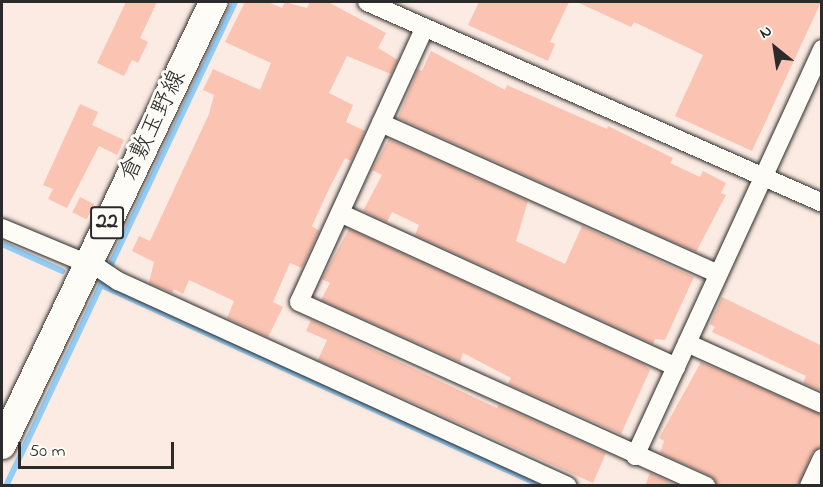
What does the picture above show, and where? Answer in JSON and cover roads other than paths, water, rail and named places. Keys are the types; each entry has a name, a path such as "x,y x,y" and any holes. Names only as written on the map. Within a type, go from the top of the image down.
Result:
{"main road":[{"name":"倉敷玉野線","path":"2,445 100,270 213,2"}],"street":[{"path":"367,2 822,203"},
{"path":"424,29 299,302 635,456 706,486"},
{"path":"635,456 822,49"},
{"path":"381,123 718,274"},
{"path":"340,213 676,367"},
{"path":"2,228 100,270 128,286 567,486"},
{"path":"687,344 822,404"},
{"path":"809,486 822,458"}],"waterway":[{"path":"6,486 235,2"},
{"path":"2,244 62,271"},
{"path":"101,285 542,486"}]}
